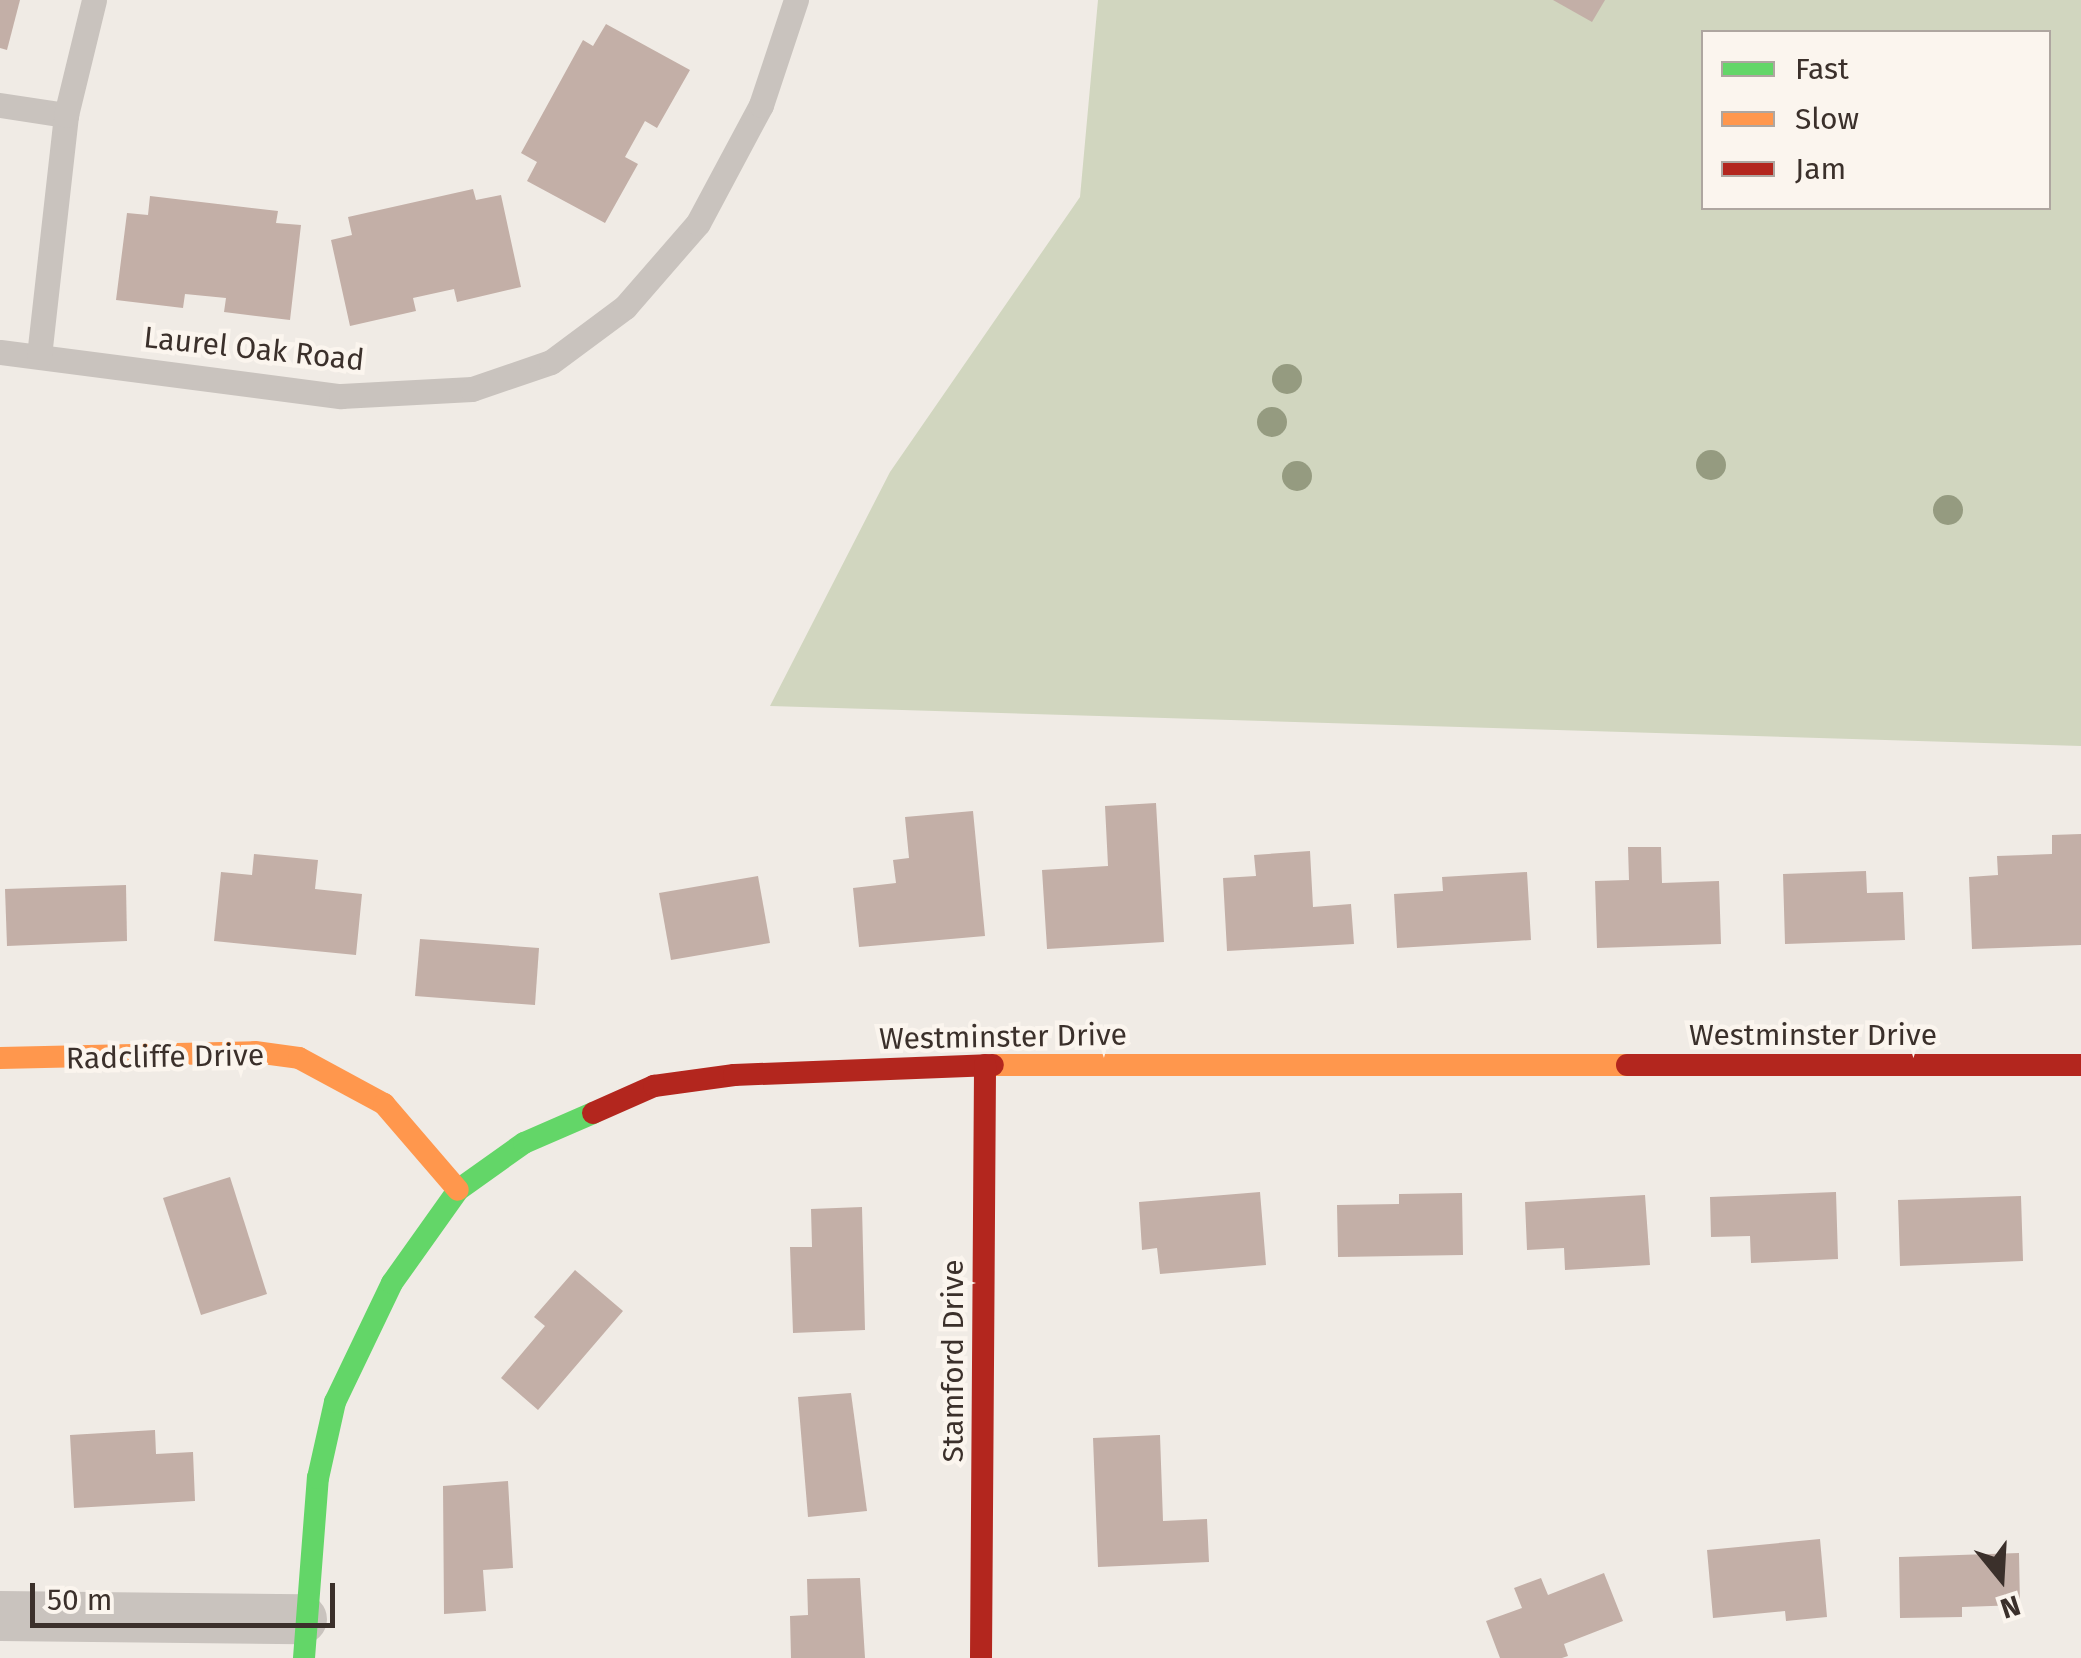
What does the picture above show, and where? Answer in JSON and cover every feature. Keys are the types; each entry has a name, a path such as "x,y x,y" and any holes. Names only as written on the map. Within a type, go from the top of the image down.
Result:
{"street":[{"name":"Radcliffe Drive","path":"0,1058 255,1052 299,1058 384,1104 458,1190"},
{"name":"Westminster Drive","path":"303,1639 318,1478 335,1402 392,1283 458,1190 524,1143 654,1086 734,1075 985,1065 2081,1064"},
{"name":"Stamford Drive","path":"981,1658 985,1065"},
{"path":"0,1616 303,1639"}],"lane":[{"path":"39,356 66,115 94,0"},
{"name":"Laurel Oak Road","path":"0,352 341,396 472,388 551,362 625,306 698,223 761,105 796,0"},
{"path":"0,105 66,115"}],"green space":[{"path":"1098,0 2081,0 2081,746 770,706 890,472 1080,197"}],"building":[{"path":"0,0 20,0 7,50 0,48"},
{"path":"1553,0 1605,0 1592,22"},
{"path":"606,24 690,70 657,128 645,121 625,157 638,164 605,223 527,181 537,162 521,153 583,40 593,46"},
{"path":"473,189 476,200 501,195 521,287 457,302 454,289 413,298 416,311 350,326 331,240 352,235 348,217"},
{"path":"150,196 278,211 276,223 301,225 290,320 224,312 226,298 185,294 183,308 116,300 127,213 148,215"},
{"path":"1156,803 1164,942 1047,949 1042,870 1108,866 1105,806"},
{"path":"973,811 985,936 859,947 853,888 896,883 893,860 909,858 905,817"},
{"path":"2081,834 2081,945 1972,949 1969,877 1998,875 1997,856 2052,854 2052,835"},
{"path":"1628,847 1661,847 1662,883 1719,881 1721,944 1597,948 1595,881 1629,880"},
{"path":"1310,851 1313,907 1351,904 1354,944 1227,951 1223,878 1256,876 1254,855"},
{"path":"254,854 318,860 315,889 362,894 356,955 214,941 221,872 252,875"},
{"path":"1866,871 1867,893 1903,892 1905,940 1785,944 1783,874"},
{"path":"1527,872 1531,940 1397,948 1394,894 1443,891 1442,877"},
{"path":"758,876 770,943 671,960 659,893"},
{"path":"126,885 127,941 7,946 5,889"},
{"path":"420,939 539,948 535,1005 415,996"},
{"path":"230,1177 267,1294 201,1315 163,1198"},
{"path":"1260,1192 1266,1265 1160,1274 1157,1248 1142,1250 1139,1202"},
{"path":"1836,1192 1838,1259 1751,1263 1750,1236 1711,1237 1710,1197"},
{"path":"1462,1193 1463,1255 1338,1257 1337,1205 1399,1204 1399,1194"},
{"path":"1645,1195 1650,1265 1565,1270 1564,1248 1527,1250 1525,1202"},
{"path":"2021,1196 2023,1261 1900,1266 1898,1200"},
{"path":"862,1207 865,1330 793,1333 790,1247 812,1247 811,1209"},
{"path":"575,1270 623,1311 538,1410 501,1378 545,1326 534,1317"},
{"path":"851,1393 867,1511 808,1517 798,1397"},
{"path":"155,1430 156,1454 193,1452 195,1501 74,1508 70,1435"},
{"path":"1160,1435 1163,1521 1207,1519 1209,1562 1098,1567 1093,1438"},
{"path":"508,1481 513,1568 483,1570 486,1611 444,1614 443,1486"},
{"path":"1820,1539 1827,1617 1786,1621 1785,1611 1713,1618 1707,1550"},
{"path":"2019,1553 2020,1605 1962,1607 1962,1617 1900,1618 1899,1557"},
{"path":"1604,1573 1623,1621 1564,1644 1568,1656 1562,1658 1500,1658 1486,1621 1522,1608 1514,1588 1541,1578 1548,1595"},
{"path":"860,1578 865,1658 791,1658 790,1616 808,1615 807,1579"}],"traffic: fast":[{"path":"304,1658 318,1478 335,1402 392,1283 458,1190 524,1143 593,1113"}],"traffic: slow":[{"path":"0,1058 255,1052 299,1058 384,1104 458,1190"},
{"path":"993,1065 1627,1065"}],"traffic: jam":[{"path":"981,1658 985,1065"},
{"path":"593,1113 654,1086 734,1075 993,1065"},
{"path":"1627,1065 2081,1065"}]}
